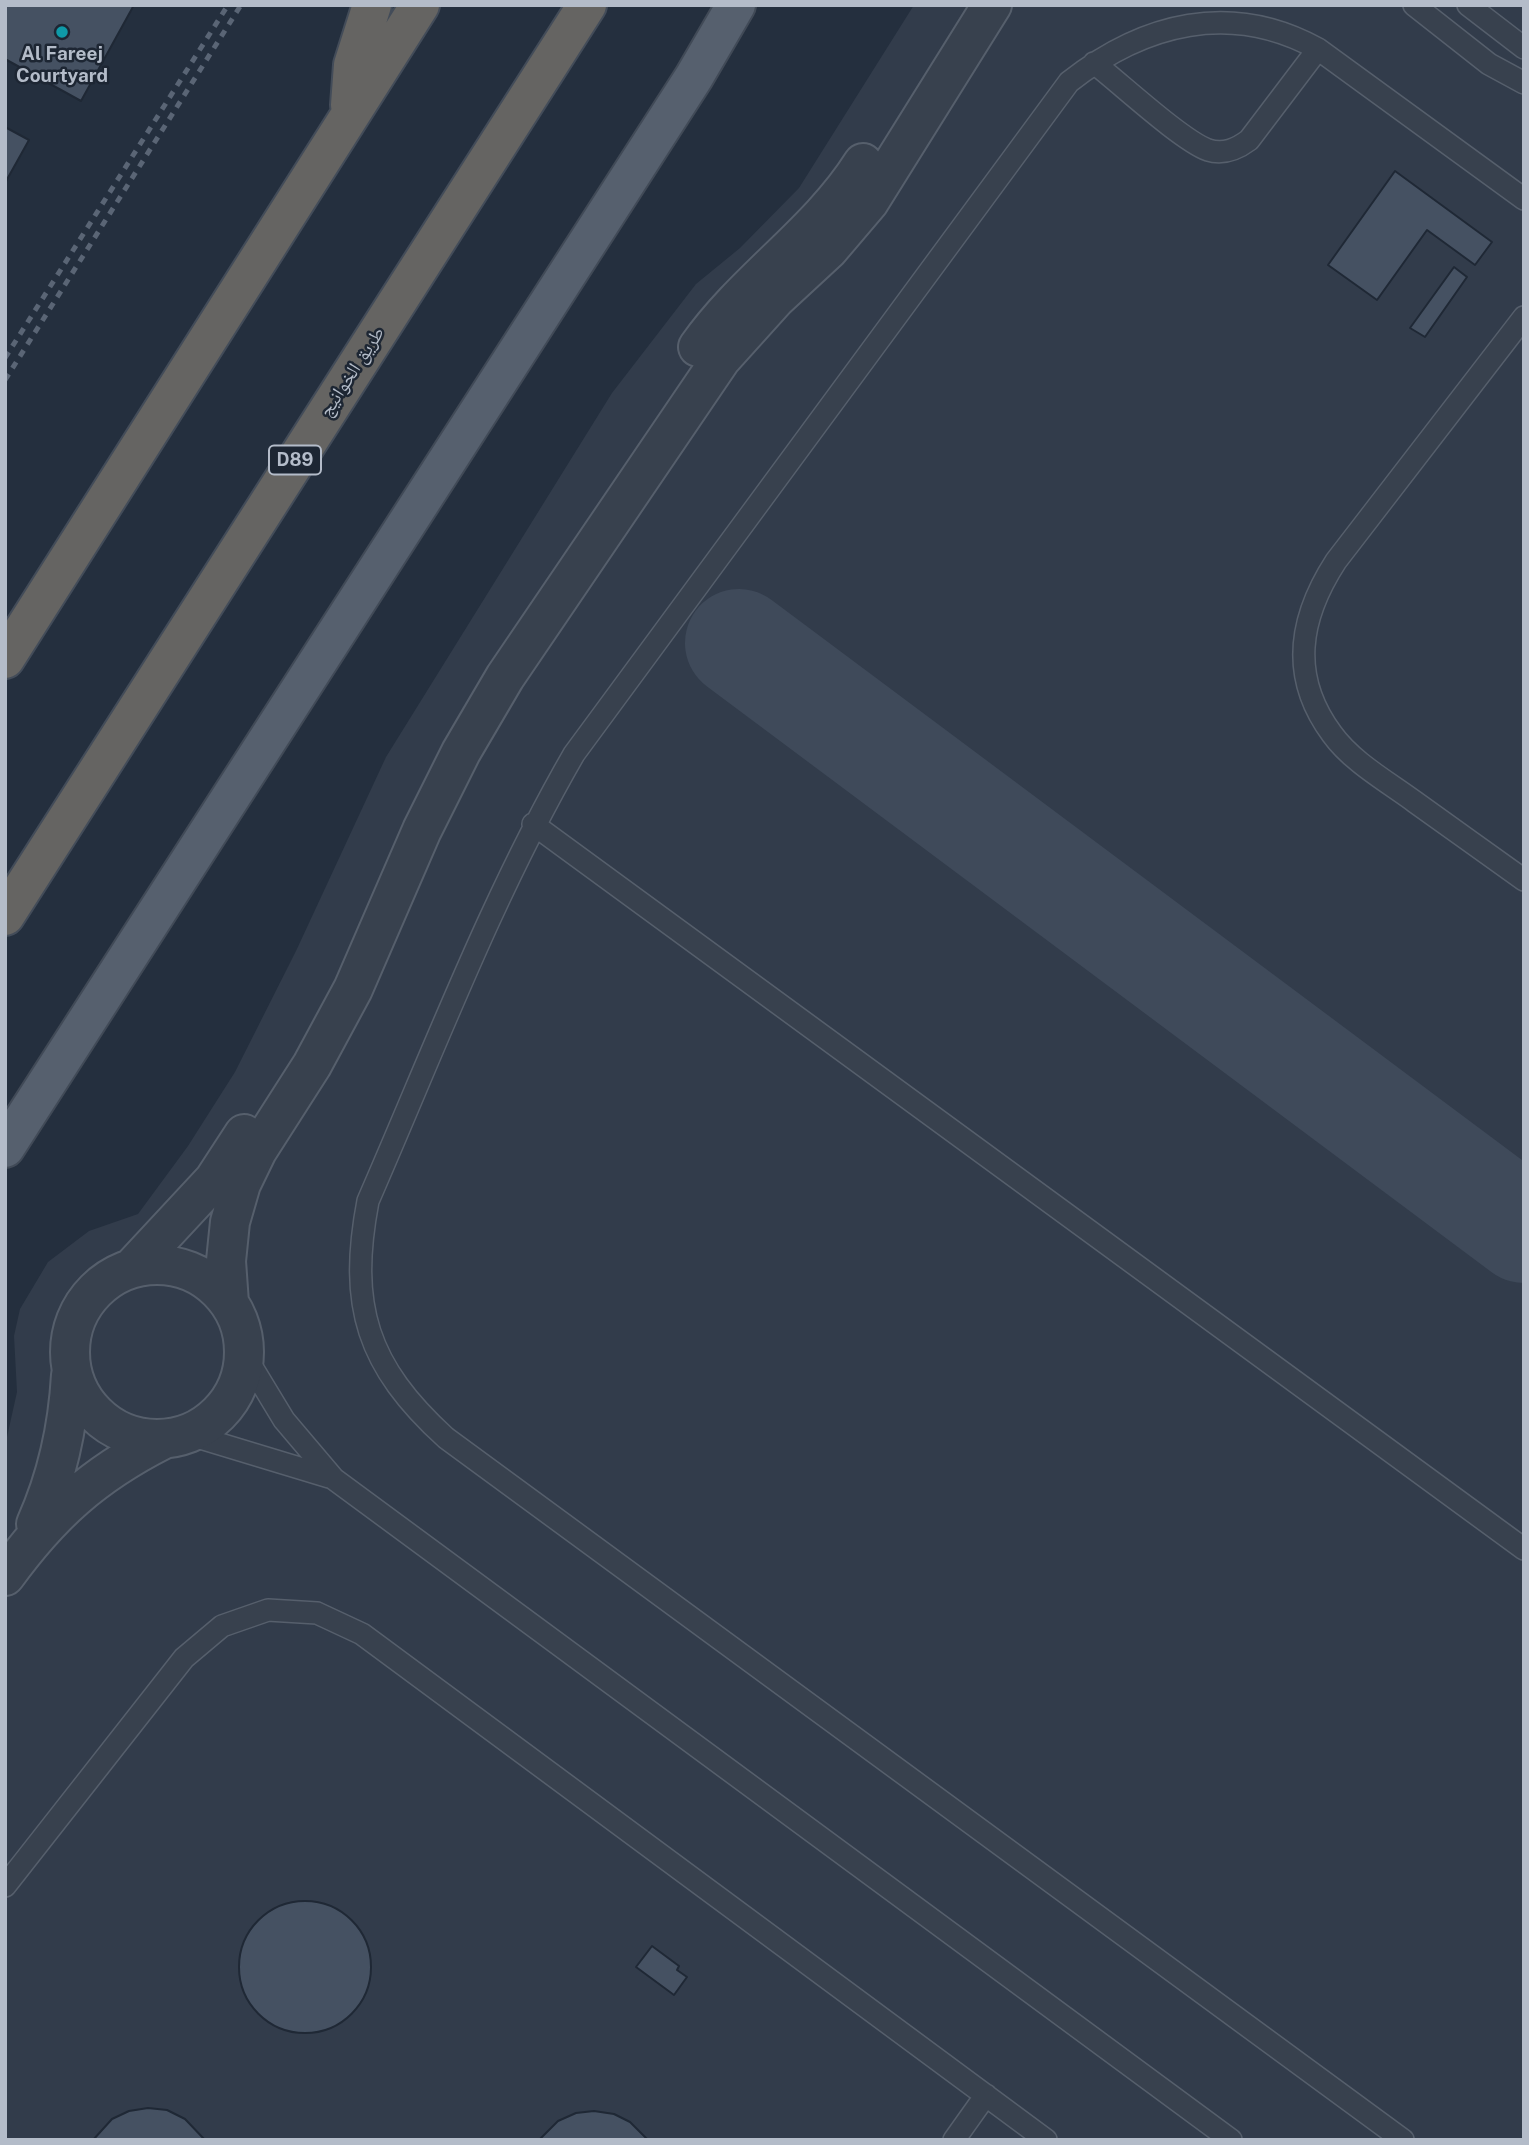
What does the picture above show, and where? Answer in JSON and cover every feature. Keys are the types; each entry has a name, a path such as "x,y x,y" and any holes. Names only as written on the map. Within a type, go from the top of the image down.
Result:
{"highway":[{"path":"349,114 353,65 372,5"},
{"path":"5,659 419,5"},
{"name":"طريق الخوانيج","path":"5,916 587,5"}],"main road":[{"path":"5,1148 694,77 736,5"},
{"path":"694,77 763,5"}],"street":[{"path":"15,1562 60,1464 68,1420 71,1375 69,1347 75,1320 88,1296 109,1278 134,1266 214,1180 295,1055 335,980 404,822 443,743 488,666 676,378 733,302 816,224 847,187 964,5"},
{"path":"229,1303 226,1261 230,1222 241,1184 257,1151 312,1065 353,989 422,830 461,752 505,677 720,359 776,298 829,250 869,201 992,5"},
{"path":"15,1562 53,1515 86,1485 123,1460 174,1437 221,1411 233,1394 241,1375 244,1354 241,1328 229,1303 216,1287 197,1274 167,1265 134,1266"},
{"path":"71,1375 84,1402 105,1423 132,1436 174,1437"}],"lane":[{"path":"1415,5 1497,70 1524,83"},
{"path":"1468,5 1524,48"},
{"path":"1403,2140 446,1438 413,1408 387,1373 369,1332 360,1289 360,1245 368,1201 533,824 574,754 1061,92 1094,63 1120,46 1149,34 1208,23 1267,28 1296,37 1318,49 1524,199"},
{"path":"1094,63 1196,144 1224,152 1238,149 1249,140 1318,49"},
{"path":"1524,317 1336,561 1316,592 1305,628 1304,666 1314,703 1333,736 1360,762 1524,880"},
{"path":"533,824 1524,1549"},
{"path":"244,1354 284,1420 334,1479 1231,2140"},
{"path":"174,1437 261,1454 334,1479"},
{"path":"5,1886 184,1658 222,1626 268,1610 317,1613 362,1634 1046,2140"},
{"path":"954,2140 986,2095"}],"shaded area":[{"path":"914,5 1524,5 1524,2140 5,2140 5,1446 17,1392 14,1336 20,1309 48,1262 89,1231 138,1214 188,1146 235,1072 296,951 386,757 612,393 696,284 740,248 799,188"}],"building":[{"name":"Al Fareej Courtyard","path":"5,5 134,5 81,101 5,59"},
{"path":"5,127 29,140 5,183"},
{"path":"1395,171 1492,242 1475,265 1427,230 1377,300 1328,265"},
{"path":"1454,267 1467,277 1425,337 1410,328"},
{"path":"305,1901 330,1906 351,1921 366,1942 371,1967 366,1992 351,2013 330,2028 305,2033 280,2028 259,2013 244,1992 239,1967 244,1942 259,1921 280,1906"},
{"path":"652,1946 679,1966 677,1970 687,1977 674,1995 636,1967"},
{"path":"148,2108 167,2110 185,2119 205,2140 93,2140 112,2119 129,2111"},
{"path":"594,2111 614,2114 630,2122 648,2140 539,2140 558,2121 576,2113"}],"taxiway":[{"path":"739,643 1524,1229"}],"railway":[{"path":"5,358 228,5"},
{"path":"5,380 241,5"}],"place":[{"name":"Al Fareej Courtyard","path":"62,32"}]}
